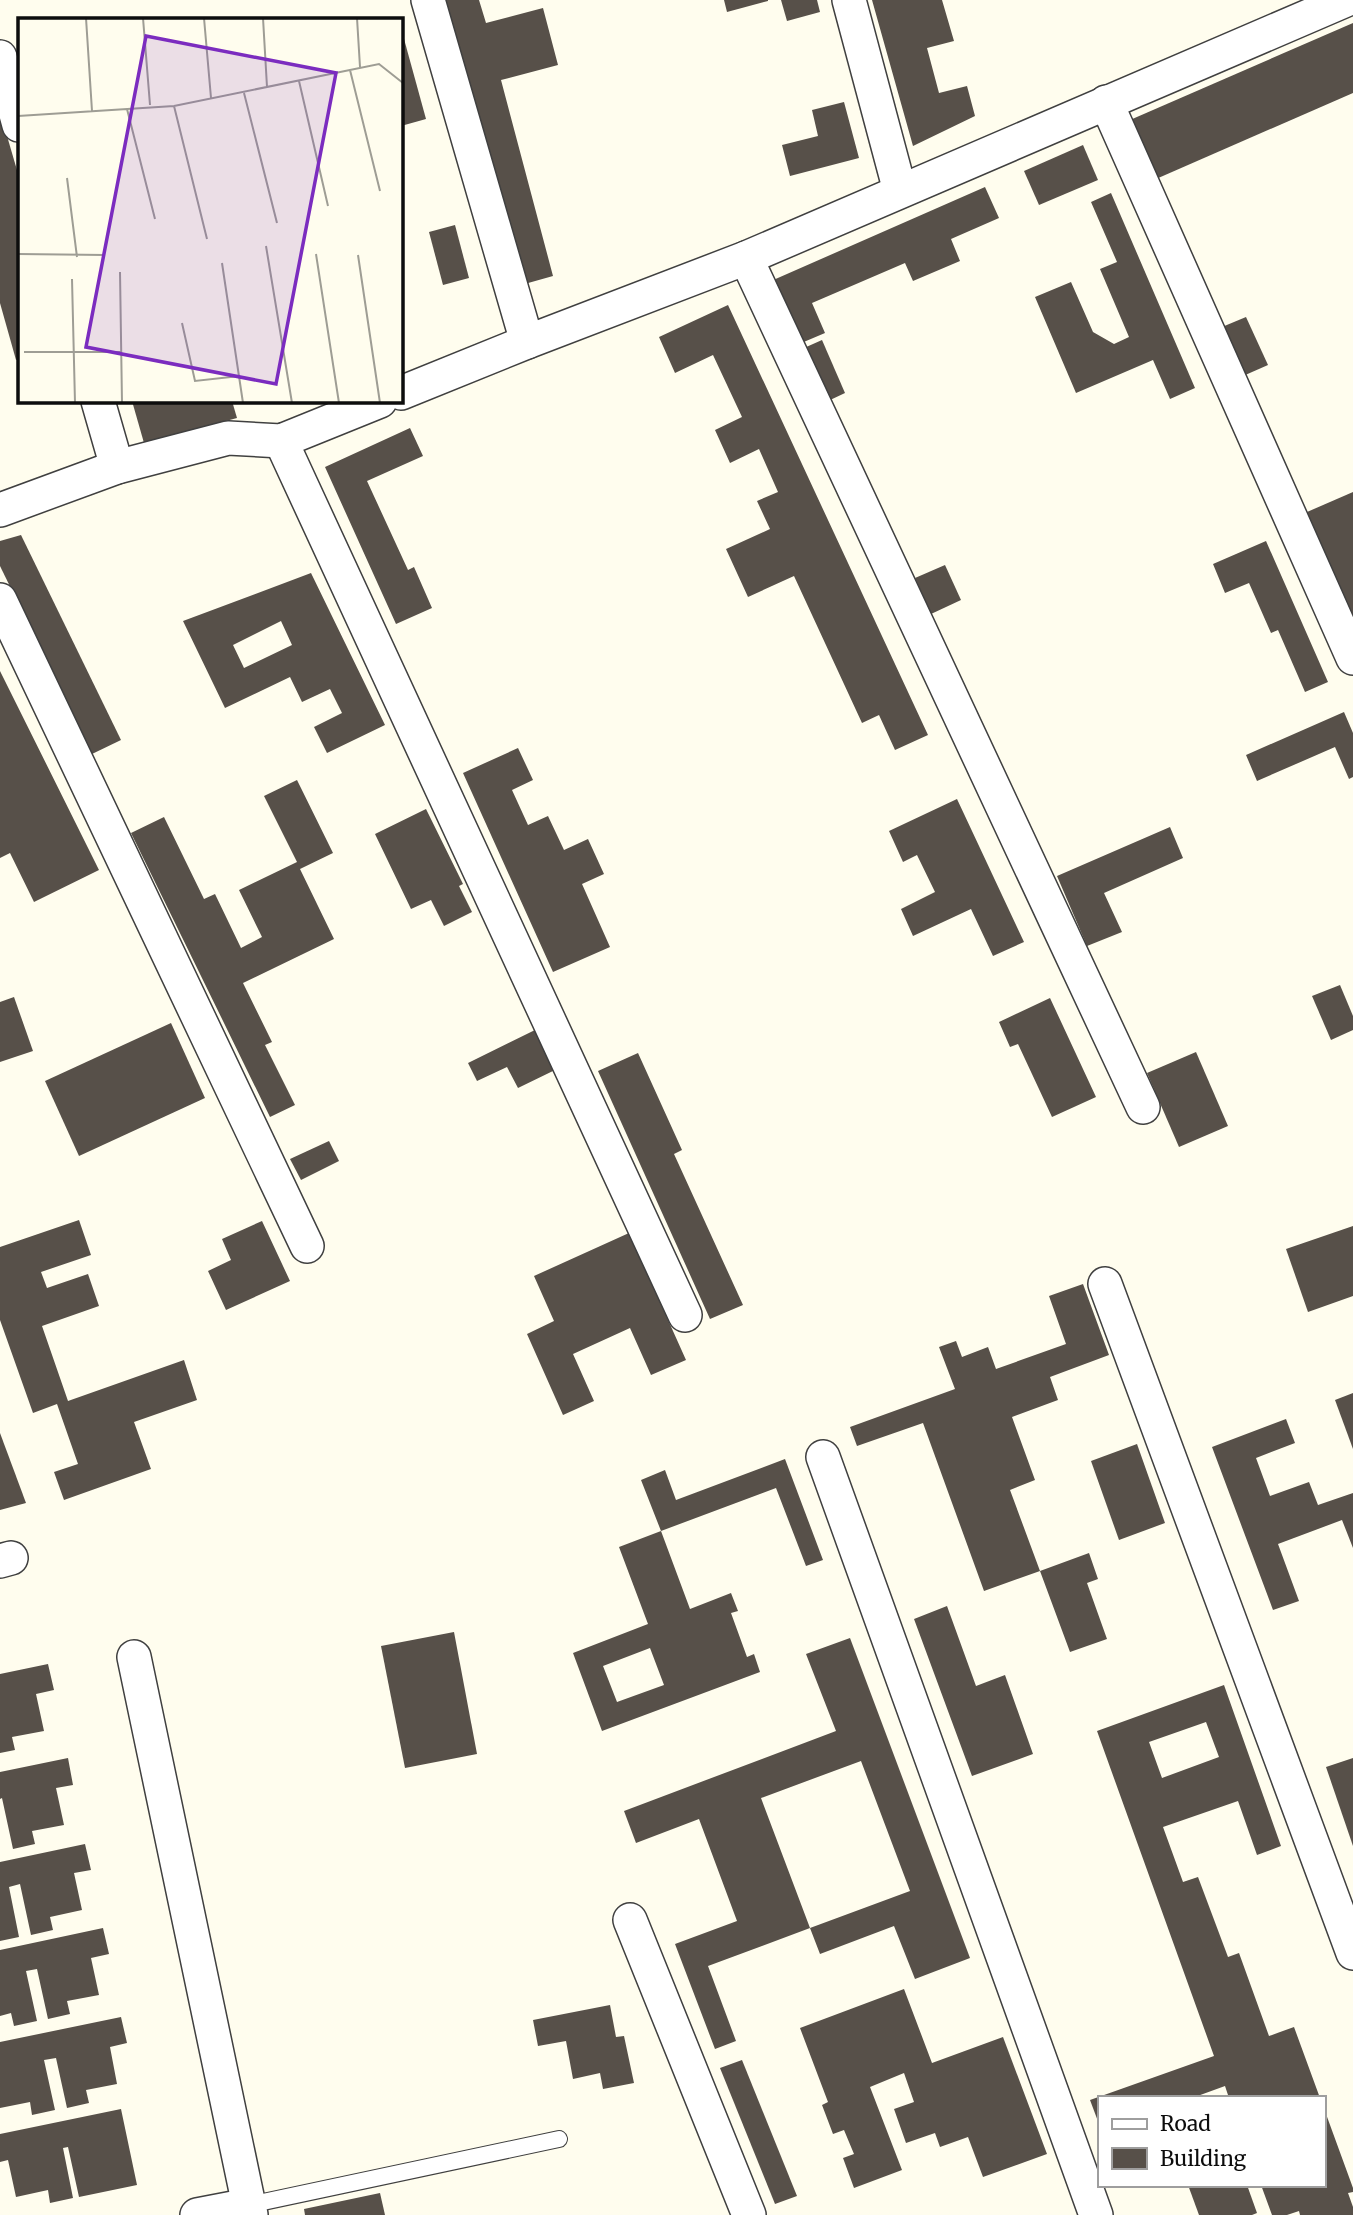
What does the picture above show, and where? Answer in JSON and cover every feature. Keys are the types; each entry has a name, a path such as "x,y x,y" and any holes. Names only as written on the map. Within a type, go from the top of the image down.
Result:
{"street":[{"path":"428,0 527,342"},
{"path":"849,0 900,191"},
{"path":"402,393 746,258 1346,0"},
{"path":"0,57 18,121"},
{"path":"1106,103 1353,658"},
{"path":"746,258 1143,1107"},
{"path":"98,402 117,467"},
{"path":"0,510 117,467 228,438 281,441 378,402"},
{"path":"281,441 685,1315"},
{"path":"0,600 307,1246"},
{"path":"1105,1284 1353,1953"},
{"path":"823,1457 1091,2214"},
{"path":"134,1657 250,2210 197,2215"},
{"path":"630,1920 749,2215"}],"lane":[{"path":"250,2210 559,2139"}],"building":[{"path":"445,0 479,0 486,23 543,8 558,65 501,80 553,276 521,285"},
{"path":"724,0 768,0 768,1 727,12"},
{"path":"781,0 817,0 820,12 787,21"},
{"path":"872,0 942,0 954,41 927,48 939,93 967,86 975,116 913,146"},
{"path":"1353,23 1353,93 1156,179 1130,120"},
{"path":"402,32 426,119 402,126"},
{"path":"844,102 859,158 790,176 782,145 818,136 812,110"},
{"path":"0,112 18,174 16,360 0,303"},
{"path":"1083,145 1098,180 1039,205 1024,171"},
{"path":"985,187 999,218 951,239 960,261 913,281 905,263 812,303 825,333 799,344 771,281"},
{"path":"1111,193 1195,388 1170,399 1153,360 1076,393 1035,297 1071,282 1093,332 1114,344 1129,337 1100,269 1117,262 1091,202"},
{"path":"455,225 469,278 443,285 429,232"},
{"path":"728,305 928,735 895,750 879,715 862,723 794,576 748,597 726,549 770,529 757,501 778,492 759,449 730,463 715,430 742,417 713,355 675,373 659,337"},
{"path":"1246,317 1268,365 1243,376 1222,327"},
{"path":"822,340 845,393 828,401 804,348"},
{"path":"132,402 232,402 237,418 144,443"},
{"path":"410,428 423,456 367,481 408,570 414,567 432,608 396,624 325,467"},
{"path":"1353,492 1353,617 1307,512"},
{"path":"21,535 121,740 92,754 0,566 0,541"},
{"path":"1266,541 1328,682 1305,692 1278,630 1271,633 1249,583 1225,593 1213,564"},
{"path":"945,565 961,600 931,614 915,578"},
{"path":"311,573 385,725 327,753 314,727 342,713 330,689 302,702 290,677 225,708 183,621","holes":["281,621 292,645 244,668 233,645"]},
{"path":"0,671 99,870 34,902 10,853 0,858"},
{"path":"1344,712 1353,733 1353,777 1349,779 1335,747 1257,781 1246,755"},
{"path":"518,748 533,780 512,790 528,825 548,816 564,850 588,839 604,874 582,884 610,947 553,972 463,773"},
{"path":"297,780 333,853 300,869 334,939 243,983 272,1042 265,1045 295,1105 270,1117 131,833 164,817 204,899 215,894 241,948 262,937 239,890 297,862 264,796"},
{"path":"957,799 1024,942 993,956 971,909 913,936 901,909 935,892 917,855 903,862 889,831"},
{"path":"426,809 463,884 459,886 472,912 444,926 431,900 411,909 375,834"},
{"path":"1170,827 1183,858 1104,893 1122,932 1087,946 1057,876"},
{"path":"1340,985 1353,1016 1353,1030 1331,1040 1312,996"},
{"path":"14,997 33,1051 0,1062 0,1002"},
{"path":"1050,998 1096,1097 1052,1117 1018,1044 1010,1047 999,1022"},
{"path":"171,1023 205,1098 79,1156 45,1081"},
{"path":"535,1030 555,1070 518,1088 507,1067 477,1081 468,1063"},
{"path":"1196,1052 1228,1126 1179,1147 1147,1073"},
{"path":"638,1053 682,1150 674,1154 743,1305 710,1319 598,1071"},
{"path":"329,1141 339,1161 301,1180 290,1159"},
{"path":"79,1220 91,1255 41,1272 47,1288 88,1274 99,1306 42,1326 68,1401 184,1360 197,1400 134,1422 151,1469 64,1500 54,1472 78,1464 57,1404 33,1413 0,1320 0,1247"},
{"path":"262,1221 290,1281 226,1310 208,1271 231,1260 222,1239"},
{"path":"1353,1226 1353,1296 1308,1312 1286,1249"},
{"path":"629,1233 686,1360 651,1375 630,1328 573,1354 594,1401 563,1415 527,1334 554,1321 534,1276"},
{"path":"1083,1284 1109,1355 1050,1377 1058,1400 1012,1417 1035,1480 1010,1490 1040,1571 984,1591 923,1423 857,1446 850,1427 955,1389 939,1347 956,1341 962,1357 988,1347 996,1369 1066,1344 1049,1296"},
{"path":"1353,1393 1353,1449 1335,1400"},
{"path":"1286,1419 1295,1443 1256,1458 1270,1496 1309,1482 1318,1505 1353,1493 1353,1548 1342,1520 1278,1544 1299,1601 1273,1610 1212,1447"},
{"path":"0,1433 26,1503 0,1510"},
{"path":"1137,1444 1165,1523 1119,1540 1091,1461"},
{"path":"785,1459 823,1560 806,1566 776,1488 661,1531 641,1480 665,1470 676,1500"},
{"path":"661,1531 690,1609 731,1593 738,1611 731,1613 747,1657 754,1654 760,1672 602,1731 573,1653 648,1624 619,1547","holes":["650,1648 664,1685 617,1702 603,1666"]},
{"path":"1089,1553 1098,1579 1087,1583 1107,1639 1070,1652 1040,1571"},
{"path":"947,1606 976,1686 1005,1675 1033,1754 972,1776 914,1619"},
{"path":"454,1632 477,1754 405,1768 381,1646"},
{"path":"850,1638 970,1958 915,1979 894,1926 820,1954 810,1928 708,1966 736,2041 715,2049 675,1944 737,1921 699,1819 636,1843 624,1811 836,1731 806,1654","holes":["861,1761 910,1891 810,1928 761,1798"]},
{"path":"48,1664 54,1690 36,1694 44,1731 12,1737 15,1750 0,1753 0,1674"},
{"path":"1224,1685 1281,1846 1257,1855 1238,1801 1163,1827 1183,1882 1198,1877 1228,1957 1239,1953 1269,2036 1294,2027 1319,2096 1228,2096 1225,2086 1198,2096 1101,2096 1214,2056 1097,1731","holes":["1206,1722 1219,1757 1162,1778 1149,1742"]},
{"path":"68,1758 73,1785 56,1788 64,1825 32,1831 35,1844 13,1849 2,1798 0,1799 0,1772"},
{"path":"1353,1758 1353,1846 1326,1767"},
{"path":"85,1844 91,1870 74,1873 82,1910 50,1917 53,1930 31,1935 20,1884 9,1887 19,1937 0,1941 0,1862"},
{"path":"103,1928 109,1954 91,1958 99,1995 67,2001 70,2014 48,2019 37,1969 26,1971 37,2021 14,2026 11,2013 0,2016 0,1950"},
{"path":"904,1989 932,2063 1003,2037 1047,2154 983,2177 968,2137 940,2147 935,2133 906,2143 894,2109 914,2102 904,2073 870,2087 902,2170 854,2188 843,2158 854,2154 844,2130 833,2134 822,2105 828,2102 800,2028"},
{"path":"610,2005 616,2037 624,2036 634,2083 603,2089 600,2073 573,2079 566,2041 538,2046 533,2020"},
{"path":"121,2017 127,2043 110,2047 117,2084 86,2090 89,2103 67,2108 56,2058 44,2060 55,2110 32,2115 30,2102 0,2108 0,2042"},
{"path":"742,2060 797,2196 775,2204 720,2068"},
{"path":"1098,2097 1098,2121 1090,2100"},
{"path":"121,2109 137,2185 79,2197 68,2147 63,2148 73,2198 50,2203 48,2190 16,2197 8,2160 0,2162 0,2134"},
{"path":"1325,2114 1353,2188 1353,2192 1348,2193 1353,2215 1300,2215 1299,2211 1287,2215 1272,2215 1262,2187 1325,2187"},
{"path":"1189,2187 1248,2187 1257,2213 1252,2215 1199,2215"},
{"path":"380,2193 385,2215 305,2215 304,2209"}]}
